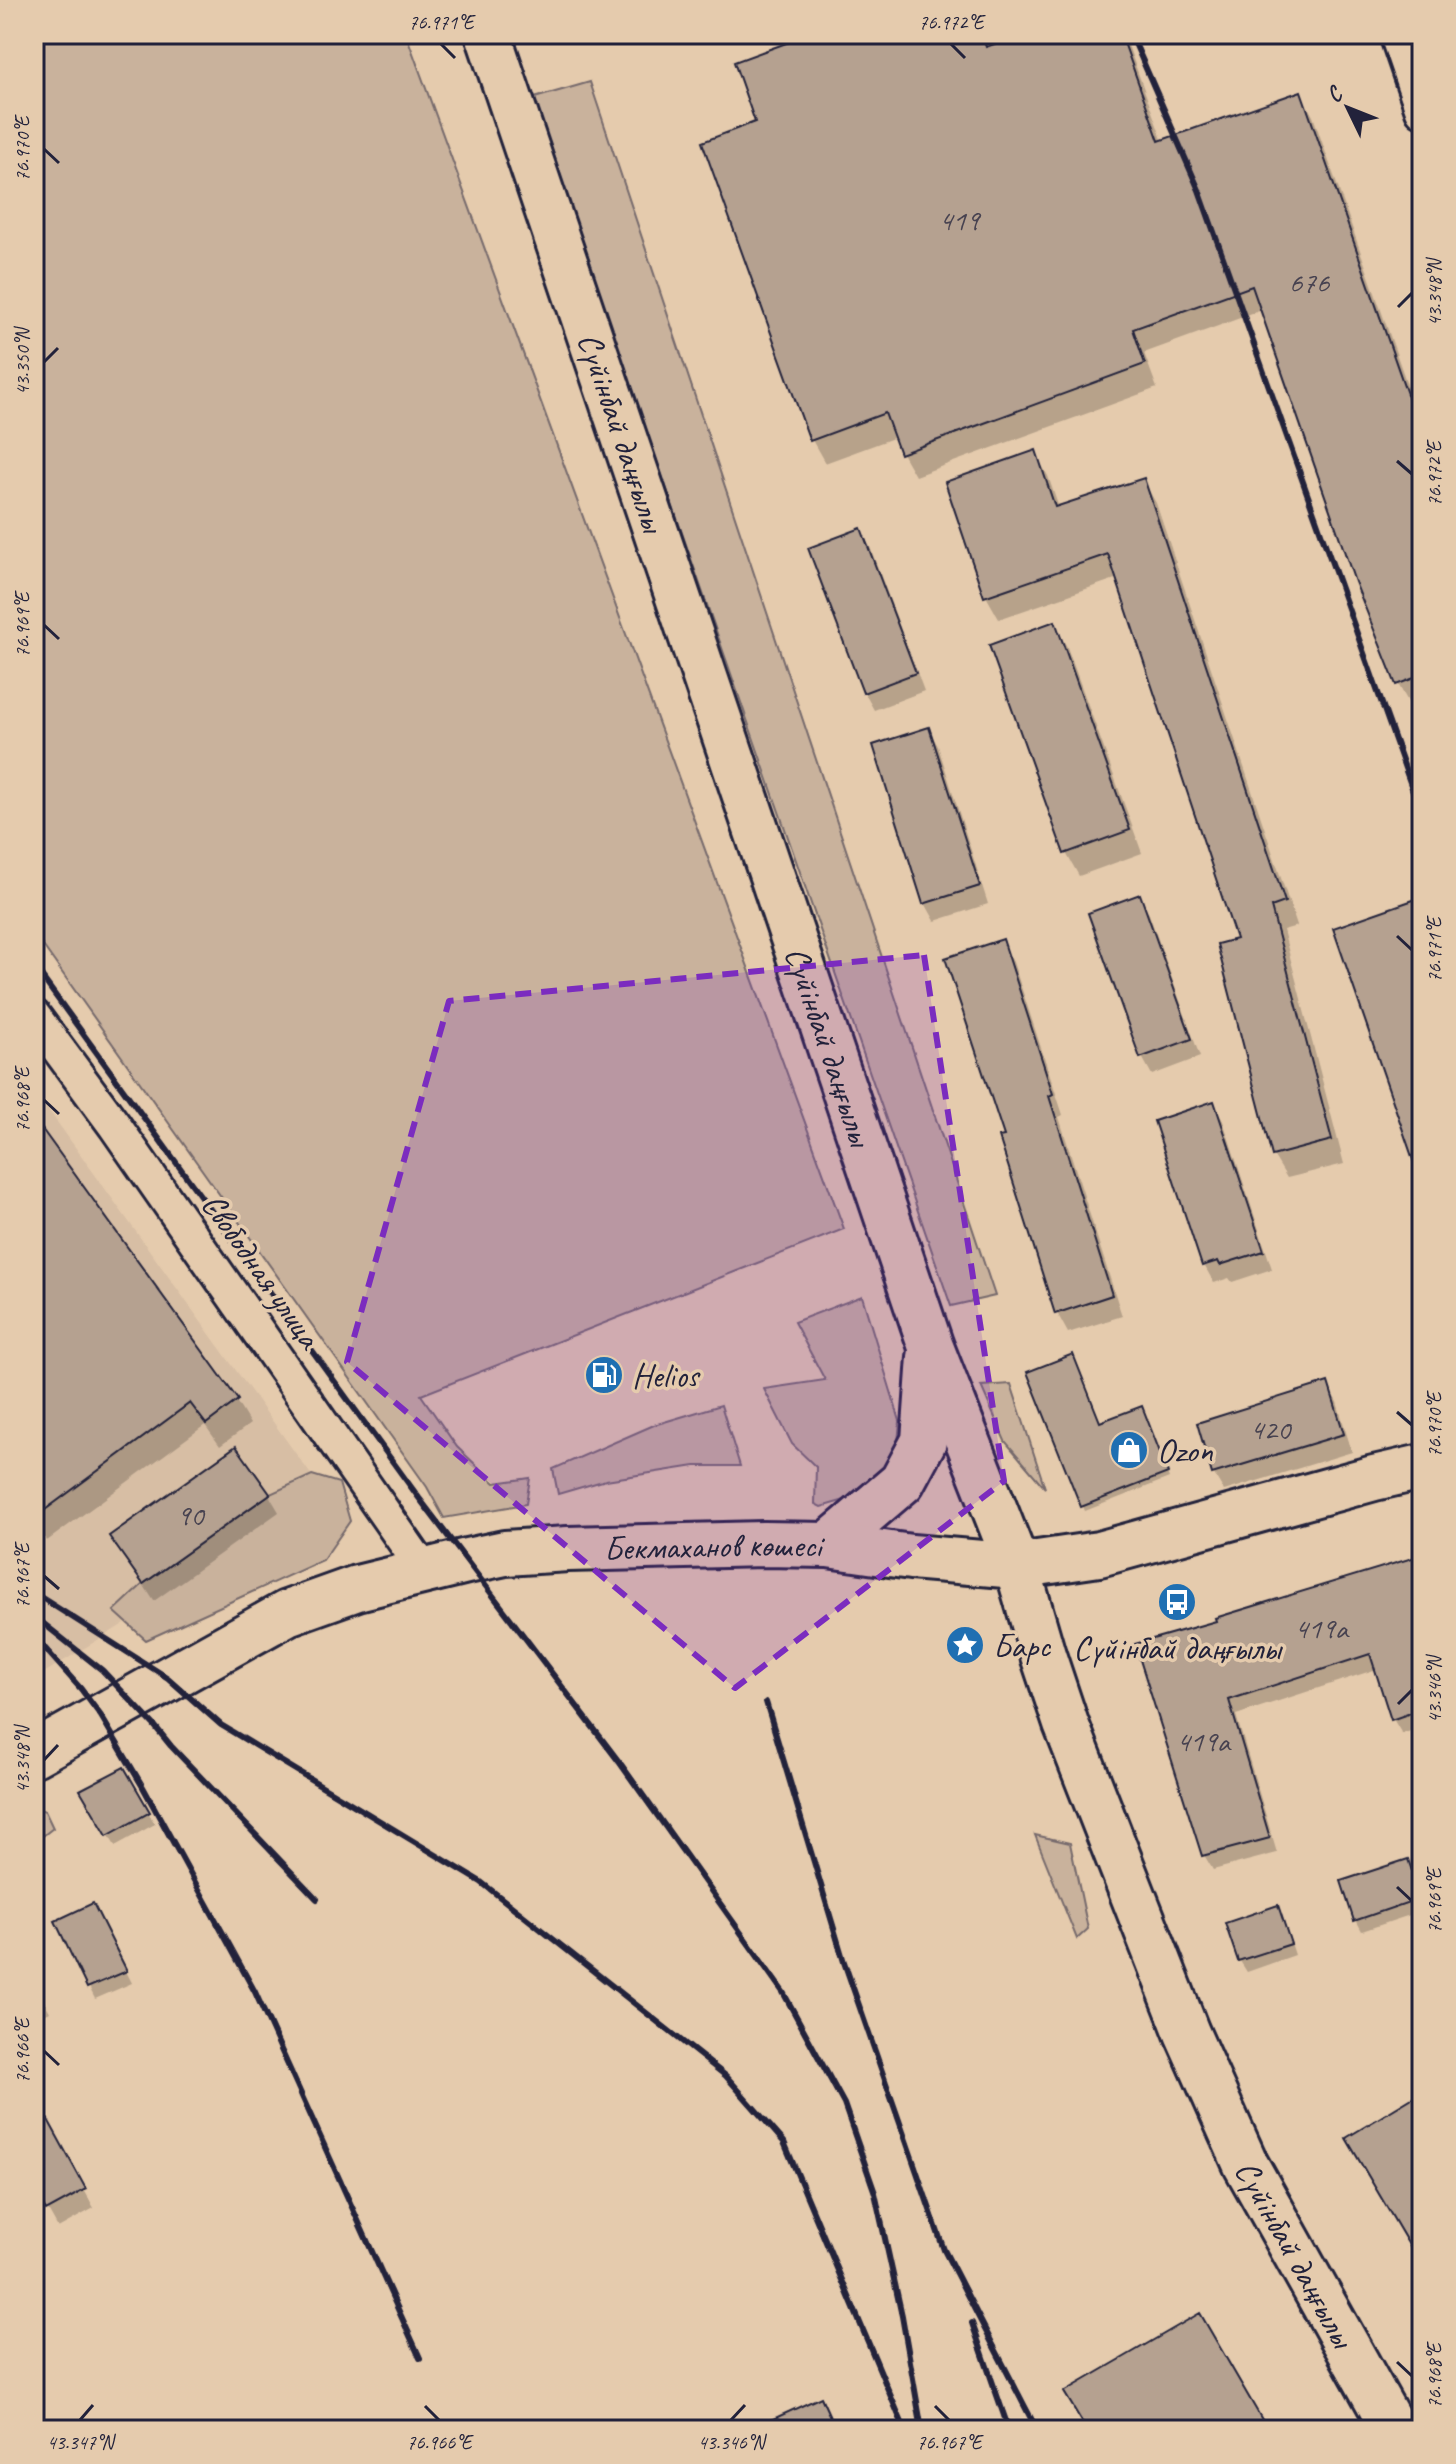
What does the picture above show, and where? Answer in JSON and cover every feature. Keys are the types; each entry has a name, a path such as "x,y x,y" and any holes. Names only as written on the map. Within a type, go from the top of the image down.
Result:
{"main road":[{"name":"Сүйінбай даңғылы","path":"488,34 931,1347 1017,1566 1066,1724 1187,2033 1246,2165 1394,2430"},
{"path":"828,1545 902,1482 917,1455 924,1441 931,1347"},
{"name":"Бекмаханов көшесі","path":"34,1754 287,1613 357,1588 505,1553 763,1544 828,1545 911,1557 1017,1566 1099,1554 1422,1467"}],"street":[{"path":"1396,34 1422,110"},
{"name":"Свободная улица","path":"34,1016 115,1126 424,1570"}],"highlighted area":[{"path":"924,955 1004,1481 735,1688 347,1362 449,1001"}],"shaded area":[{"path":"34,34 406,34 844,1229 421,1395 457,1447 495,1483 530,1478 526,1504 444,1518 427,1487 34,933"},
{"path":"590,82 995,1296 951,1306 531,99"},
{"path":"34,1090 322,1490 122,1625 34,1679"},
{"path":"862,1296 900,1421 898,1443 884,1467 855,1497 821,1507 815,1504 816,1467 792,1444 764,1389 825,1380 794,1322"},
{"path":"1011,1384 1045,1488 1005,1441 981,1386"},
{"path":"721,1405 740,1466 695,1466 606,1480 558,1494 553,1469 654,1425"},
{"path":"312,1475 339,1483 350,1521 323,1560 146,1640 114,1611 143,1584 270,1494"},
{"path":"34,1807 45,1811 53,1828 34,1843"},
{"path":"1035,1835 1070,1843 1088,1929 1077,1939"}],"building":[{"path":"811,34 981,34 986,47 1023,34 1121,34 1159,141 1301,91 1422,437 1422,675 1396,685 1355,582 1252,286 1133,329 1145,364 900,454 885,413 810,441 702,142 755,122 734,62"},
{"path":"1036,450 1055,507 1144,478 1285,902 1271,907 1332,1140 1272,1156 1217,944 1236,939 1108,554 984,597 945,482"},
{"path":"861,528 916,673 863,693 808,548"},
{"path":"1055,621 1130,830 1064,854 989,645"},
{"path":"929,727 980,886 923,904 873,745"},
{"path":"1140,894 1192,1039 1140,1058 1088,913"},
{"path":"1422,897 1422,1173 1418,1174 1333,928"},
{"path":"1003,939 1053,1094 1049,1096 1112,1295 1055,1314 999,1137 1004,1136 945,958"},
{"path":"1214,1101 1264,1251 1220,1265 1218,1261 1202,1266 1154,1121"},
{"path":"34,1118 238,1400 206,1424 190,1403 34,1518"},
{"path":"1073,1354 1100,1422 1142,1406 1168,1473 1081,1507 1027,1372"},
{"path":"1328,1382 1344,1434 1212,1474 1197,1423"},
{"path":"236,1446 270,1494 143,1584 109,1536"},
{"path":"1422,1555 1422,1709 1391,1720 1370,1654 1229,1700 1270,1838 1202,1856 1135,1644"},
{"path":"124,1767 150,1812 107,1836 80,1790"},
{"path":"1408,1859 1421,1898 1354,1921 1341,1881"},
{"path":"93,1903 127,1971 87,1988 55,1921"},
{"path":"1278,1905 1291,1944 1238,1961 1225,1923"},
{"path":"1422,2092 1422,2267 1346,2138"},
{"path":"34,2094 86,2189 46,2211 34,2189"},
{"path":"1200,2313 1268,2430 1087,2430 1064,2392"},
{"path":"821,2397 836,2430 749,2430"}],"railway":[{"path":"1131,34 1199,190 1422,816"},
{"path":"34,966 419,1498 620,1763 783,1992 844,2104 875,2193 902,2316 922,2430"},
{"path":"34,1593 168,1678 221,1725 481,1882 726,2076 784,2142 905,2430"},
{"path":"34,1616 102,1670 317,1899"},
{"path":"34,1636 101,1716 255,1992 420,2358"},
{"path":"766,1702 844,1962 944,2250 1037,2430"},
{"path":"972,2323 1009,2430"}],"place":[{"name":"Helios","path":"604,1375"},
{"name":"Ozon","path":"1129,1450"},
{"name":"Сүйінбай даңғылы","path":"1177,1602"},
{"name":"Барс","path":"965,1645"}]}
